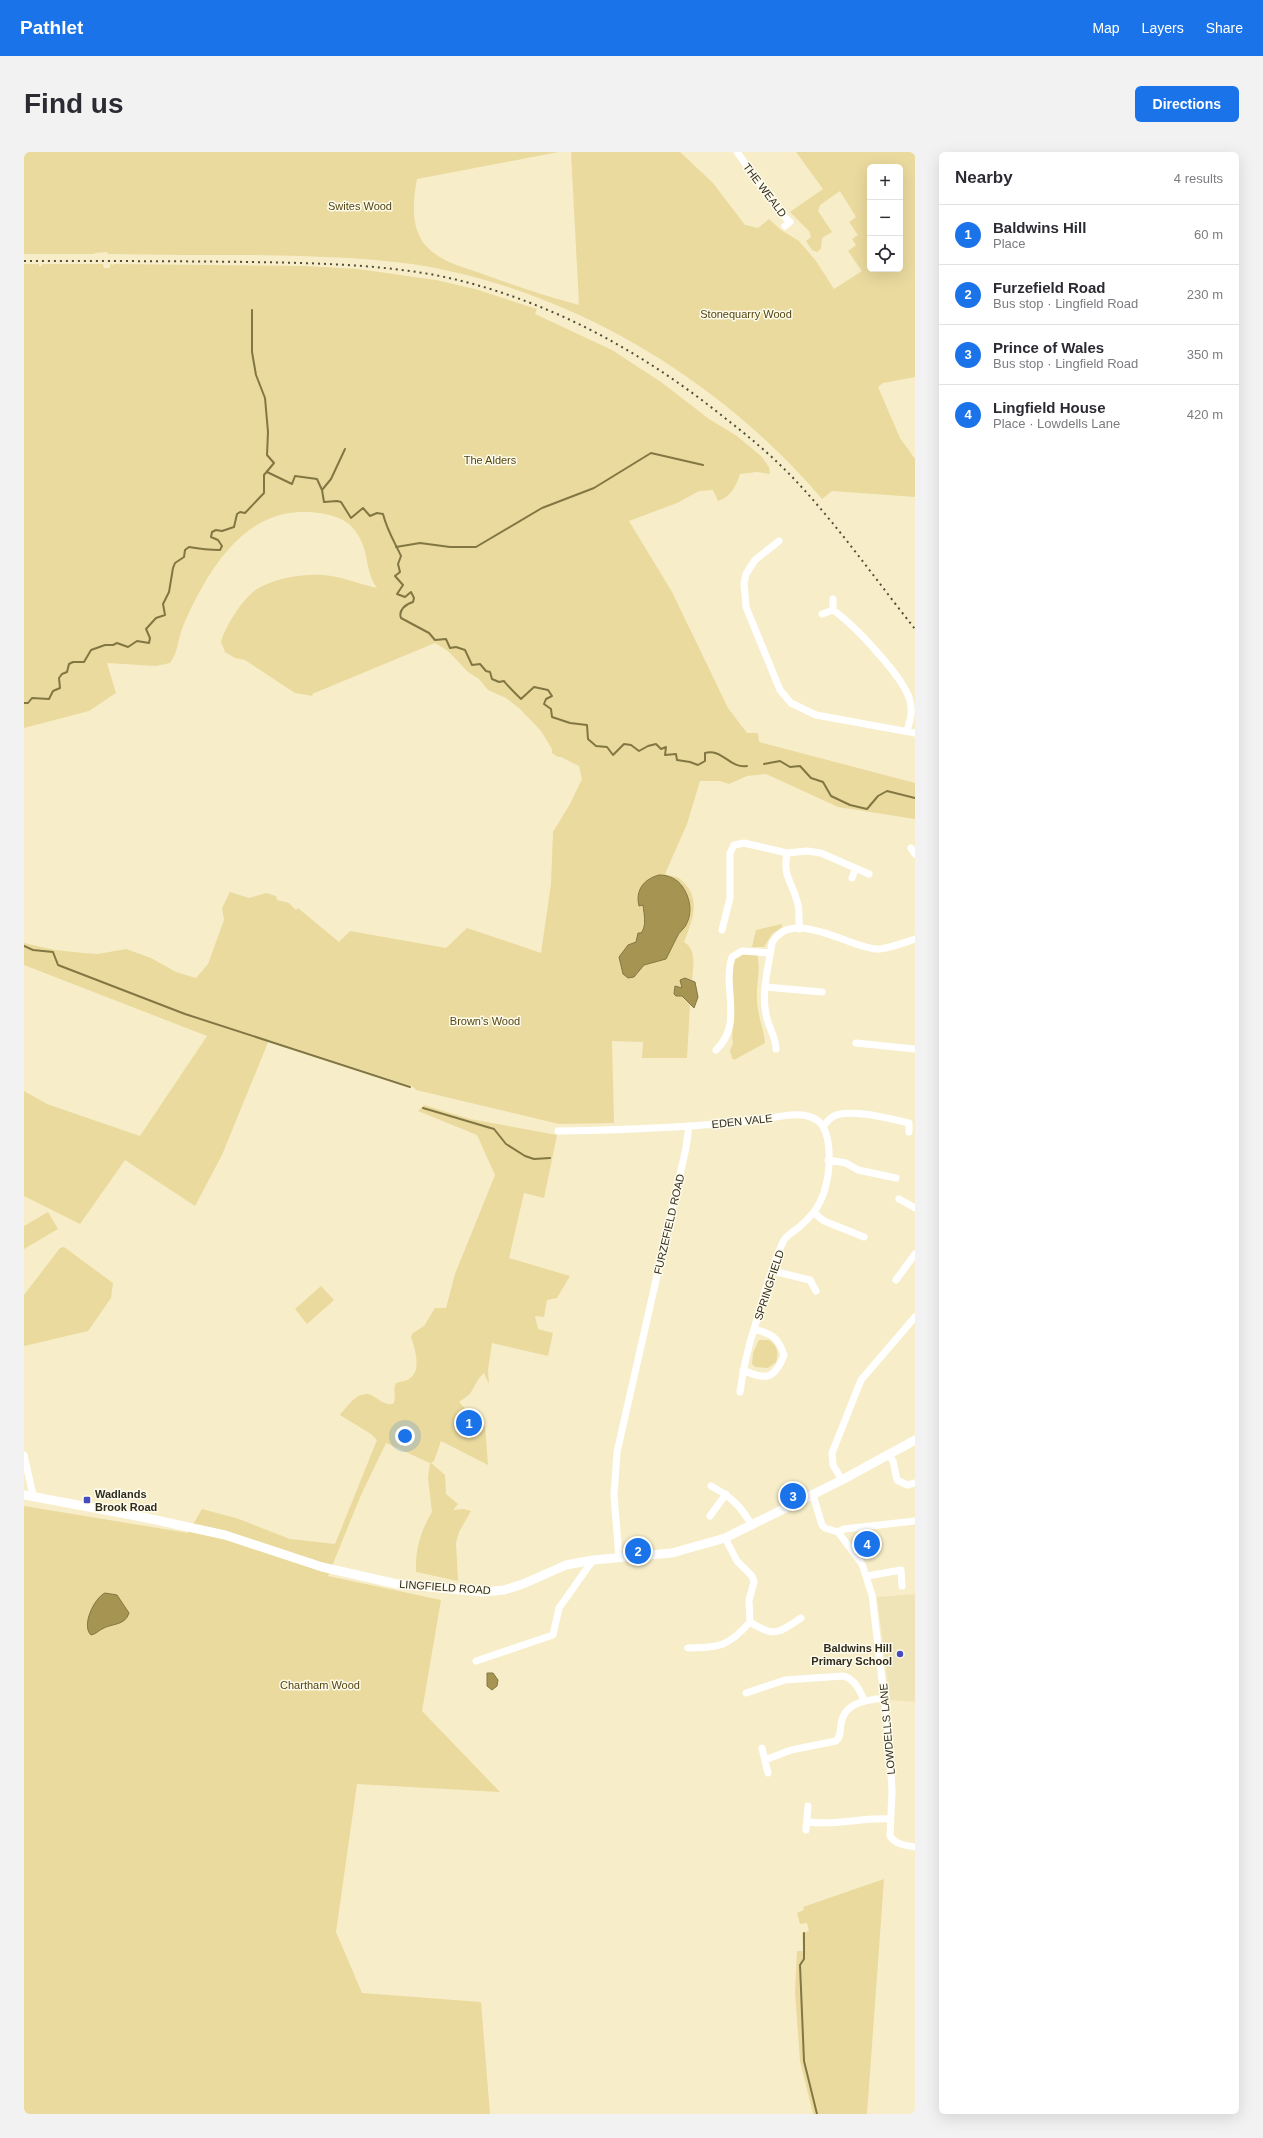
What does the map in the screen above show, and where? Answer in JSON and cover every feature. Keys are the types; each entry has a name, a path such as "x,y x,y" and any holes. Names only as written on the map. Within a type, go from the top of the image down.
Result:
{"street":[{"name":"THE WEALD","path":"737,152 779,211 790,222 785,226"},
{"path":"779,551 776,543 755,560 750,566 744,583 744,593 749,614 780,690 791,703 816,715 907,731 915,734"},
{"path":"833,599 833,610"},
{"path":"833,610 846,619 905,687 912,712 907,731"},
{"path":"822,614 833,610"},
{"path":"722,930 730,898 731,848 734,845 744,843 787,853 807,851 822,853 869,874"},
{"path":"787,853 785,866 786,876 797,900 799,929"},
{"path":"852,878 856,868"},
{"path":"776,1049 775,1036 766,1015 764,1001 772,943 776,936 782,931 799,929 823,932 877,949 915,939"},
{"path":"716,1050 723,1043 732,1022 728,967 732,957 742,951 770,953"},
{"path":"766,987 822,992"},
{"path":"856,1043 915,1049"},
{"path":"823,1126 834,1116 847,1113 889,1118 908,1123 909,1132"},
{"name":"EDEN VALE","path":"558,1131 689,1126 731,1123 795,1115 808,1116 817,1120 823,1126"},
{"name":"FURZEFIELD ROAD","path":"619,1558 614,1495 617,1452 686,1148 689,1126"},
{"name":"SPRINGFIELD","path":"740,1392 743,1370 754,1329 785,1238 814,1213 825,1190 829,1146 823,1126"},
{"path":"828,1160 846,1163 858,1170 896,1178"},
{"path":"899,1199 915,1208"},
{"path":"814,1213 824,1221 864,1237"},
{"path":"896,1280 915,1254"},
{"path":"773,1271 810,1280 816,1291"},
{"path":"842,1480 833,1465 832,1453 862,1380 915,1317"},
{"name":"SPRINGFIELD","path":"743,1370 755,1376 765,1377 774,1374 780,1367 784,1355 780,1344 770,1334 754,1329"},
{"name":"LINGFIELD ROAD","path":"28,1495 226,1535 322,1567 397,1584 483,1592 504,1590 523,1584 566,1565 594,1560 672,1554 725,1538 813,1495 915,1440"},
{"path":"24,1455 28,1495"},
{"path":"889,1455 893,1461 897,1480 907,1485 915,1483"},
{"path":"711,1486 726,1494 738,1505 752,1526"},
{"path":"710,1516 726,1494"},
{"name":"LOWDELLS LANE","path":"813,1495 822,1525 825,1528 838,1532 862,1564 867,1576 875,1614 890,1739 892,1791 890,1836 894,1841 915,1847"},
{"path":"838,1532 844,1529 915,1522"},
{"path":"688,1648 714,1647 735,1638 750,1622 749,1600 754,1582 752,1576 737,1561 725,1538"},
{"path":"476,1661 553,1635 560,1608 594,1560"},
{"path":"867,1576 901,1570 902,1586"},
{"path":"750,1622 766,1632 780,1632 801,1618"},
{"path":"746,1693 786,1680 843,1676 848,1677 854,1682 864,1700"},
{"path":"765,1760 791,1750 836,1741 839,1738 842,1721 846,1711 864,1700 884,1698"},
{"path":"762,1748 768,1773"},
{"path":"806,1830 808,1822 808,1806"},
{"path":"808,1822 821,1824 871,1818 890,1820"}],"shaded area":[{"path":"659,875 678,881 685,890 690,905 688,920 678,935 666,959 644,965 634,977 628,978 623,974 619,957 628,945 636,942 638,933 641,933 644,927 645,920 643,905 639,906 638,900 640,890 645,882"},
{"path":"685,978 695,982 698,997 694,1008 682,996 676,996 674,994 675,986 682,988 680,980"},
{"path":"105,1593 117,1595 129,1613 121,1622 106,1627 91,1635 88,1631 87,1625 90,1612 97,1600"},
{"name":"Baldwins Hill Primary School","path":"915,1594 915,1702 890,1700 877,1597"},
{"path":"487,1673 493,1673 498,1680 497,1686 492,1690 487,1686"}],"green space":[{"name":"Stonequarry Wood","path":"24,152 559,152 417,179 414,196 415,223 417,231 426,246 444,260 517,286 579,305 571,152 680,152 713,183 745,225 758,228 769,219 781,230 799,241 816,261 834,289 862,271 848,251 856,245 852,239 858,235 849,222 856,217 840,191 820,205 818,211 832,232 822,238 821,249 817,252 812,250 806,241 811,237 809,231 790,212 823,189 796,152 915,152 915,377 883,383 878,387 900,438 915,459 915,497 832,491 822,499 782,455 737,415 689,378 638,346 584,317 528,294 471,276 412,264 333,257 108,254 107,252 95,254 24,254"},
{"name":"The Alders","path":"24,264 39,264 39,266 42,266 42,264 103,264 104,268 110,268 110,264 306,266 358,269 436,280 475,289 537,309 535,314 612,350 661,382 709,419 737,436 761,456 769,467 770,474 757,472 740,474 737,483 730,494 718,501 713,490 699,491 677,503 629,521 672,592 728,708 747,733 758,733 759,742 915,783 915,819 838,807 766,774 747,776 729,784 720,781 700,781 687,824 665,874 677,877 687,886 691,893 694,909 684,942 691,949 693,954 692,980 685,978 680,989 684,999 690,1005 687,1058 642,1058 643,1042 612,1041 614,1123 559,1124 416,1090 412,1086 269,1040 222,1155 195,1206 125,1160 80,1224 24,1196 24,1091 47,1104 140,1136 207,1036 24,965 24,943 55,950 98,954 126,949 151,958 176,972 196,978 208,964 224,920 222,908 230,892 249,898 266,893 276,896 277,900 289,903 296,910 298,908 339,942 350,931 446,948 467,928 541,953 551,884 553,832 570,804 582,779 579,766 552,753 552,749 541,731 520,709 506,698 488,690 479,679 468,672 448,651 435,643 312,694 313,696 295,693 245,660 235,658 225,652 221,642 226,628 246,598 264,585 281,579 306,575 323,575 343,578 377,588 370,573 365,550 358,535 352,527 336,517 316,513 304,512 282,515 262,522 244,534 228,550 202,587 183,626 175,655 170,663 156,666 107,663 116,693 89,711 24,728"},
{"path":"782,924 782,927 772,934 764,947 752,947 756,930"},
{"path":"742,953 757,954 759,965 757,1006 765,1043 734,1060 730,1050 733,1044 732,1036 734,1013 731,973 733,960"},
{"name":"Chartham Wood","path":"424,1105 470,1119 557,1135 544,1198 524,1193 509,1258 570,1276 557,1298 547,1300 544,1317 535,1316 538,1329 553,1333 548,1356 492,1343 488,1370 489,1384 484,1373 479,1378 470,1394 459,1402 473,1417 485,1426 488,1465 441,1441 434,1461 431,1463 445,1475 446,1494 458,1504 453,1510 464,1509 471,1511 459,1532 456,1543 458,1581 416,1572 420,1540 432,1512 428,1478 430,1463 386,1443 361,1495 328,1576 441,1600 422,1711 500,1792 357,1784 336,1932 362,1993 481,2002 490,2114 24,2114 24,1506 188,1533 202,1509 239,1519 290,1539 335,1544 377,1440 371,1434 340,1415 350,1403 358,1396 363,1394 373,1396 385,1403 393,1404 395,1399 395,1385 412,1377 415,1372 416,1354 411,1337 413,1333 424,1326 435,1308 446,1308 455,1274 495,1175 477,1135 418,1111"},
{"path":"48,1212 58,1229 24,1249 24,1226"},
{"path":"64,1247 113,1283 111,1298 88,1331 24,1346 24,1295 60,1248"},
{"path":"321,1286 334,1300 307,1324 295,1309"},
{"path":"759,1340 769,1340 777,1350 776,1362 768,1368 755,1367 752,1364 753,1353"},
{"path":"884,1879 867,2114 813,2114 800,2061 795,1992 797,1951 803,1951 802,1933 809,1931 807,1923 800,1924 797,1913 804,1910 803,1907"}],"waterway":[{"path":"24,703 28,703 32,698 49,699 53,691 60,688 59,678 62,674 67,672 69,664 73,662 84,662 91,650 117,643 128,647 137,641 149,643 150,638 146,629 156,618 165,615 163,604 169,592 175,563 184,557 185,550 189,547 220,550 222,546 218,540 211,537 212,532 216,530 222,531 234,527 237,514 240,512 245,513 264,493 264,475 274,463 267,455 268,432 265,398 256,375 252,352 252,310"},
{"path":"322,490 331,479 345,449"},
{"path":"396,547 420,543 450,547 476,547 542,508 594,488 651,453 703,465"},
{"path":"267,472 292,484 295,476 317,479 322,490 324,502 341,502 351,518 363,508 370,516 377,513 383,514 401,556 398,564 400,572 395,576 403,585 397,594 405,597 411,592 414,598 413,602 405,606 402,610 400,615 401,618 429,633 435,640 446,639 450,648 456,647 465,650 472,665 480,664 486,671 490,672 492,679 499,682 504,681 521,699 534,687 548,690 552,696 546,699 544,704 551,709 552,717 570,723 587,725 588,739 596,746 607,747 613,755 624,744 631,745 639,751 656,744 661,749 666,747 665,755 676,754 677,760 698,765 705,761 705,753 711,752 716,753 736,765 747,766"},
{"path":"764,764 780,761 790,767 800,766 811,778 823,782 831,796 850,805 867,809 878,796 887,791 915,798"},
{"path":"24,946 33,950 53,952 58,965 185,1014 410,1087"},
{"path":"423,1108 494,1129 506,1144 525,1156 534,1159 550,1158"},
{"path":"804,1933 804,1959 800,1965 804,2061 817,2114"}],"railway":[{"path":"24,261 250,262 389,268 435,275 472,284 544,308 612,341 644,360 707,404 764,450 786,470 812,499 915,629"}],"place":[{"name":"Baldwins Hill","path":"469,1423"},
{"name":"Prince of Wales","path":"793,1496"},
{"name":"Wadlands Brook Road","path":"87,1500"},
{"name":"Lingfield House","path":"867,1544"},
{"name":"Furzefield Road","path":"638,1551"},
{"name":"Baldwins Hill Primary School","path":"900,1654"}],"park label":[{"name":"Swites Wood","path":"360,206"},
{"name":"Brown's Wood","path":"485,1021"}]}
